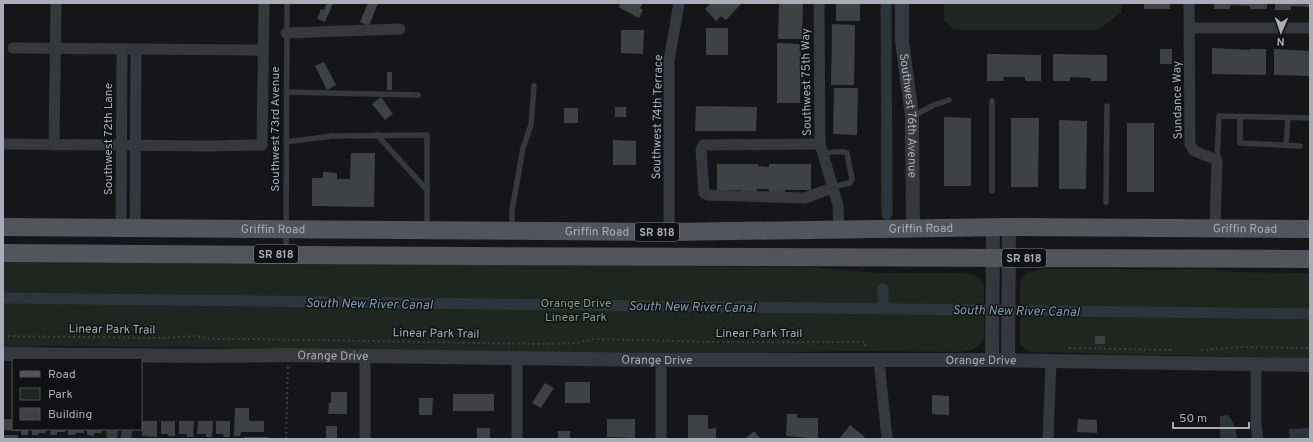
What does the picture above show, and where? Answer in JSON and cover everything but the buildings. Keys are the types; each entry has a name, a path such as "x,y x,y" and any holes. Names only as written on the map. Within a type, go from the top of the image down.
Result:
{"main road":[{"name":"Griffin Road","path":"3,227 669,232 1001,228 1310,229"},
{"path":"639,257 661,244 669,232"},
{"path":"683,257 687,244 703,232"},
{"name":"Griffin Road","path":"3,252 639,257 1310,259"}],"street":[{"path":"54,145 56,3"},
{"path":"5,144 121,146 262,145 264,3"},
{"name":"Southwest 74th Terrace","path":"669,232 669,61 679,3"},
{"name":"Southwest 75th Way","path":"819,3 822,149 838,205 839,230"},
{"name":"Southwest 76th Avenue","path":"902,3 902,41 912,116 914,229"},
{"name":"Sundance Way","path":"1189,3 1190,144 1194,151 1217,160"},
{"path":"1189,28 1310,28"},
{"path":"286,33 400,29"},
{"path":"13,48 263,50"},
{"name":"Southwest 72th Lane","path":"122,49 121,146 128,228"},
{"path":"128,228 135,145 136,49"},
{"path":"822,149 704,145 702,150 704,193 708,195 805,198 832,188"},
{"path":"1215,228 1217,160"},
{"path":"1001,228 1001,258 1009,288 1008,360"},
{"path":"992,360 992,288 1001,258"},
{"name":"Orange Drive","path":"3,354 113,357 289,355 661,360 1008,360 1310,365"},
{"path":"365,356 365,439"},
{"path":"517,358 517,439"},
{"path":"661,360 661,439"},
{"path":"879,360 887,439"},
{"path":"1048,439 1051,361"},
{"path":"1256,364 1256,426 1258,439"}],"lane":[{"name":"Southwest 73rd Avenue","path":"286,254 287,3"},
{"path":"512,231 512,211 523,148 531,125 534,86"},
{"path":"286,92 418,95"},
{"path":"912,116 934,105 949,100"},
{"path":"992,101 992,191"},
{"path":"1106,202 1107,106"},
{"path":"1217,160 1219,116 1310,118"},
{"path":"1240,117 1240,143 1300,146"},
{"path":"1286,145 1288,118"},
{"path":"377,135 427,190"},
{"path":"286,142 332,136 427,135 427,231"},
{"path":"822,149 830,152 847,153 852,179 850,183 832,188"}],"path":[{"name":"Linear Park Trail","path":"3,336 162,338 195,336 213,339 538,344 577,344 595,339 716,342 865,342 865,345"},
{"path":"1202,350 1242,347 1310,348"},
{"path":"286,439 288,362"}],"green space":[{"path":"944,3 1121,3 1121,13 1097,30 954,30 944,21"},
{"name":"Orange Drive Linear Park","path":"3,262 807,267 881,273 963,273 975,275 984,283 984,334 979,346 972,350 959,352 852,351 717,354 363,352 262,348 43,346 3,348"},
{"path":"1045,269 1210,269 1234,272 1310,273 1310,358 1032,352 1020,345 1020,284 1021,280 1026,274"}],"shaded area":[{"path":"1228,415 1232,420 1237,439 1220,439 1220,416"},
{"path":"1310,428 1310,439 1290,439 1289,429"}],"waterway":[{"path":"886,3 887,214"},
{"path":"883,289 883,309"},
{"name":"South New River Canal","path":"3,298 1310,314"}]}
